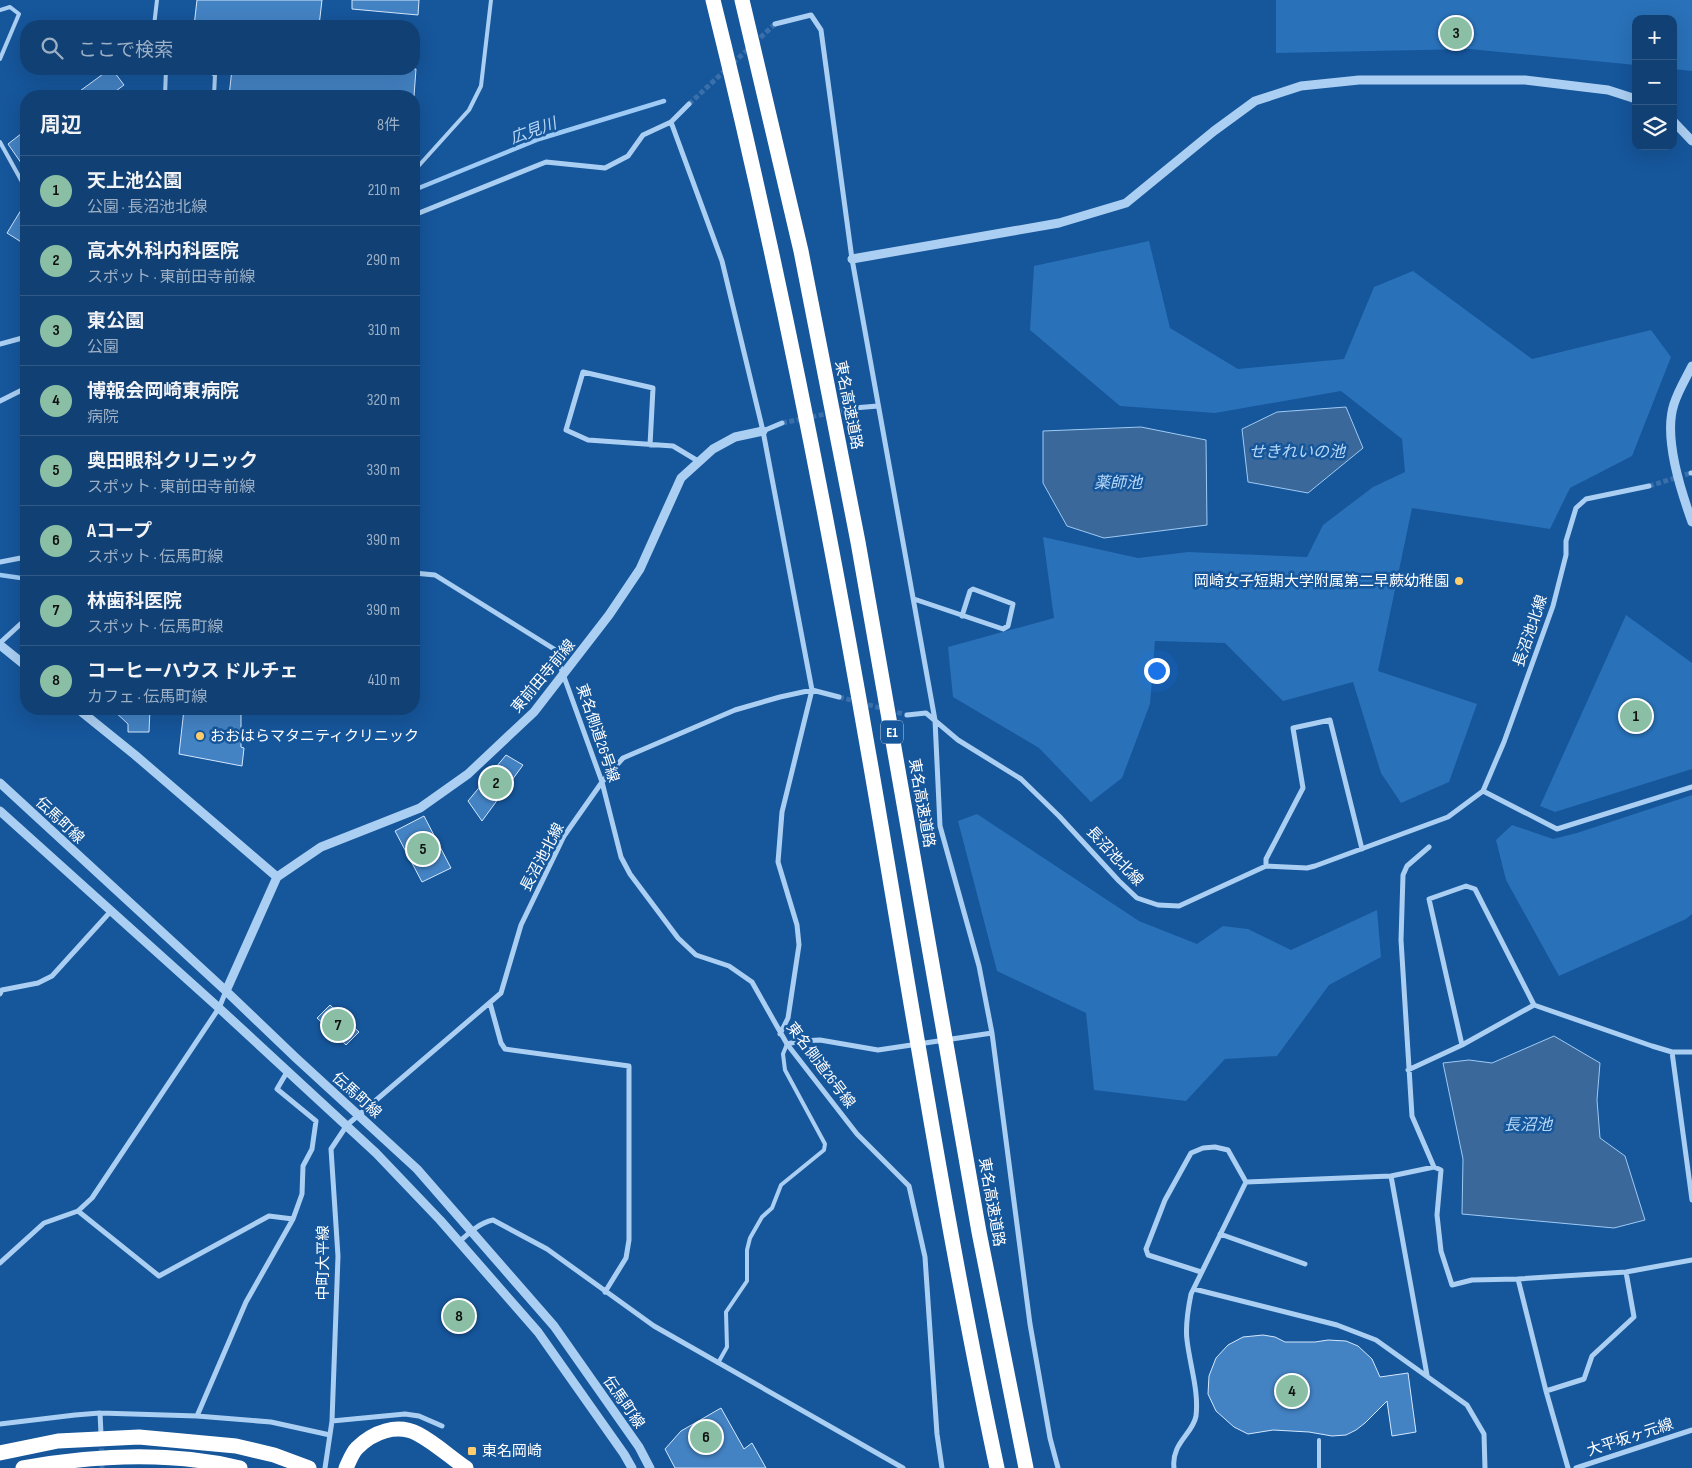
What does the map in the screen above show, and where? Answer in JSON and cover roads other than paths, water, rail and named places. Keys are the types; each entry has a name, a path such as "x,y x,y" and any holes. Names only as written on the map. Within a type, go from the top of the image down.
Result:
{"highway":[{"name":"E1","path":"713,0 773,255 831,546 952,1238 997,1468"},
{"name":"東名高速道路","path":"742,0 801,251 858,542 979,1232 1026,1468"},
{"path":"346,1468 356,1449 372,1436 389,1429 405,1430 418,1434 466,1468"},
{"path":"0,1453 58,1442 139,1437 236,1446 274,1455 309,1468"},
{"path":"23,1468 67,1460 134,1456 211,1461 240,1468"}],"street":[{"path":"775,24 810,15 821,30 852,259 935,720 940,826 979,966 992,1033 1030,1324 1050,1438 1058,1468"},
{"path":"852,259 1059,223 1126,203 1214,131 1256,101 1301,86 1359,80 1525,80 1608,90 1632,98"},
{"path":"420,213 546,162 605,168 628,156 644,135 671,122 689,104"},
{"path":"671,122 722,261 763,431 812,690 782,812 778,862 797,924 799,945 788,1018 780,1034"},
{"path":"1677,125 1692,141"},
{"path":"0,344 20,339"},
{"path":"1692,366 1673,405 1670,434 1680,489 1692,522"},
{"path":"650,445 653,388 583,372 566,430 588,440 650,445 673,446 698,461"},
{"path":"0,402 20,391"},
{"path":"854,408 878,406"},
{"path":"763,431 782,423"},
{"name":"東前田寺前線","path":"277,876 321,847 420,808 468,774 534,712 610,615 640,569 681,478 713,449 735,437 763,431"},
{"name":"長沼池北線","path":"935,720 958,740 1021,779 1060,816 1137,898 1158,905 1179,906 1266,866 1307,868 1362,850 1448,817 1483,791 1504,742 1553,606 1566,555 1566,540 1576,508 1586,499 1649,486"},
{"path":"0,562 20,558"},
{"name":"東名側道26号線","path":"420,574 435,575 554,649 602,782 621,857 630,874 678,938 696,955 729,966 752,982 786,1044 857,1134 909,1186 925,1258 937,1434 942,1468"},
{"path":"914,600 962,616 1003,629 1008,626 1013,604 973,589 970,590 962,616"},
{"path":"20,625 0,644 20,661"},
{"path":"812,690 839,697"},
{"name":"長沼池北線","path":"359,1115 501,993 521,925 564,836 602,782 623,758 735,710 812,690"},
{"path":"907,715 926,713 935,720"},
{"path":"0,1263 44,1223 78,1211 92,1198 219,1008 277,876 85,715"},
{"path":"1266,866 1266,859 1303,788 1293,728 1330,720 1362,850"},
{"name":"伝馬町線","path":"0,783 418,1169 554,1326 639,1447 650,1468"},
{"path":"1483,791 1557,829 1692,786"},
{"name":"伝馬町線","path":"0,811 219,1008 376,1153 459,1242 538,1332 632,1468"},
{"path":"1429,847 1407,866 1403,875 1401,940 1412,1116 1434,1167"},
{"path":"1462,1046 1429,899 1466,886 1475,889 1534,1005 1672,1052 1692,1052"},
{"path":"1,991 38,983 52,976 111,911"},
{"path":"490,1003 501,1043 506,1048 629,1066 629,1240 626,1258 606,1292"},
{"path":"1408,1070 1462,1046 1534,1005"},
{"path":"786,1044 820,1040 878,1050 992,1033"},
{"path":"1672,1052 1692,1200"},
{"path":"197,1416 246,1302 294,1219 302,1194 303,1166 312,1148 316,1121 277,1089 287,1072"},
{"name":"中町大平線","path":"325,1468 332,1421 338,1256 331,1149 347,1125 359,1115"},
{"path":"1201,1272 1148,1255 1146,1249 1165,1200 1191,1153 1203,1148 1215,1147 1228,1150 1246,1182"},
{"path":"1246,1182 1391,1176 1434,1167 1441,1170 1437,1215 1441,1251 1452,1285 1472,1280 1626,1272 1692,1260"},
{"path":"1391,1176 1427,1375"},
{"path":"1174,1468 1173,1460 1178,1446 1195,1419 1197,1397 1187,1339 1187,1314 1201,1272 1246,1182"},
{"path":"78,1211 159,1276 269,1216 294,1219"},
{"path":"459,1242 471,1231 493,1220 548,1249 654,1326 903,1468"},
{"path":"1220,1234 1305,1264"},
{"path":"1546,1391 1584,1379 1592,1356 1634,1318 1626,1272"},
{"path":"1518,1279 1546,1391 1568,1468"},
{"path":"1194,1289 1337,1325 1376,1340 1467,1405 1484,1434 1485,1468"},
{"path":"100,1413 101,1434"},
{"path":"0,1424 100,1413 197,1416 271,1422 330,1435"},
{"path":"332,1421 405,1414 419,1416 442,1426"},
{"name":"大平坂ヶ元線","path":"1576,1468 1692,1430"}],"lane":[{"path":"155,20 157,0"},
{"path":"420,164 469,110 481,86 491,0"},
{"path":"0,10 10,7 19,14 0,59"},
{"path":"165,90 166,75"},
{"path":"214,90 215,75"},
{"path":"0,142 20,178"},
{"path":"718,1363 727,1346 726,1312 747,1282 750,1238 762,1217 772,1208 781,1184 824,1150 825,1144 785,1070 783,1054 786,1044"},
{"path":"1319,1440 1319,1468"}],"water":[{"name":"せきれいの池","path":"1346,407 1363,448 1308,493 1248,482 1242,429 1277,412"},
{"name":"薬師池","path":"1141,427 1206,440 1207,525 1104,538 1067,526 1043,483 1043,431"},
{"name":"長沼池","path":"1554,1036 1600,1063 1597,1100 1600,1138 1625,1156 1645,1220 1614,1228 1462,1214 1463,1159 1443,1063 1469,1060 1492,1063"}],"waterway":[{"name":"広見川","path":"420,188 539,139 664,101"},
{"path":"0,575 20,578"}],"tunnel":[{"path":"689,104 775,24"},
{"path":"782,423 854,408"},
{"path":"1649,486 1691,473"},
{"path":"839,697 907,715"},
{"path":"101,1441 102,1468"}],"place":[{"name":"東公園","path":"1456,33"},
{"name":"岡崎女子短期大学附属第二早蕨幼稚園","path":"1459,581"},
{"name":"天上池公園","path":"1636,716"},
{"name":"おおはらマタニティクリニック","path":"200,736"},
{"name":"高木外科内科医院","path":"496,783"},
{"name":"奥田眼科クリニック","path":"423,849"},
{"name":"林歯科医院","path":"338,1025"},
{"name":"コーヒーハウス ドルチェ","path":"459,1316"},
{"name":"博報会岡崎東病院","path":"1292,1391"},
{"name":"Aコープ","path":"706,1437"},
{"name":"東名岡崎","path":"472,1451"}]}
